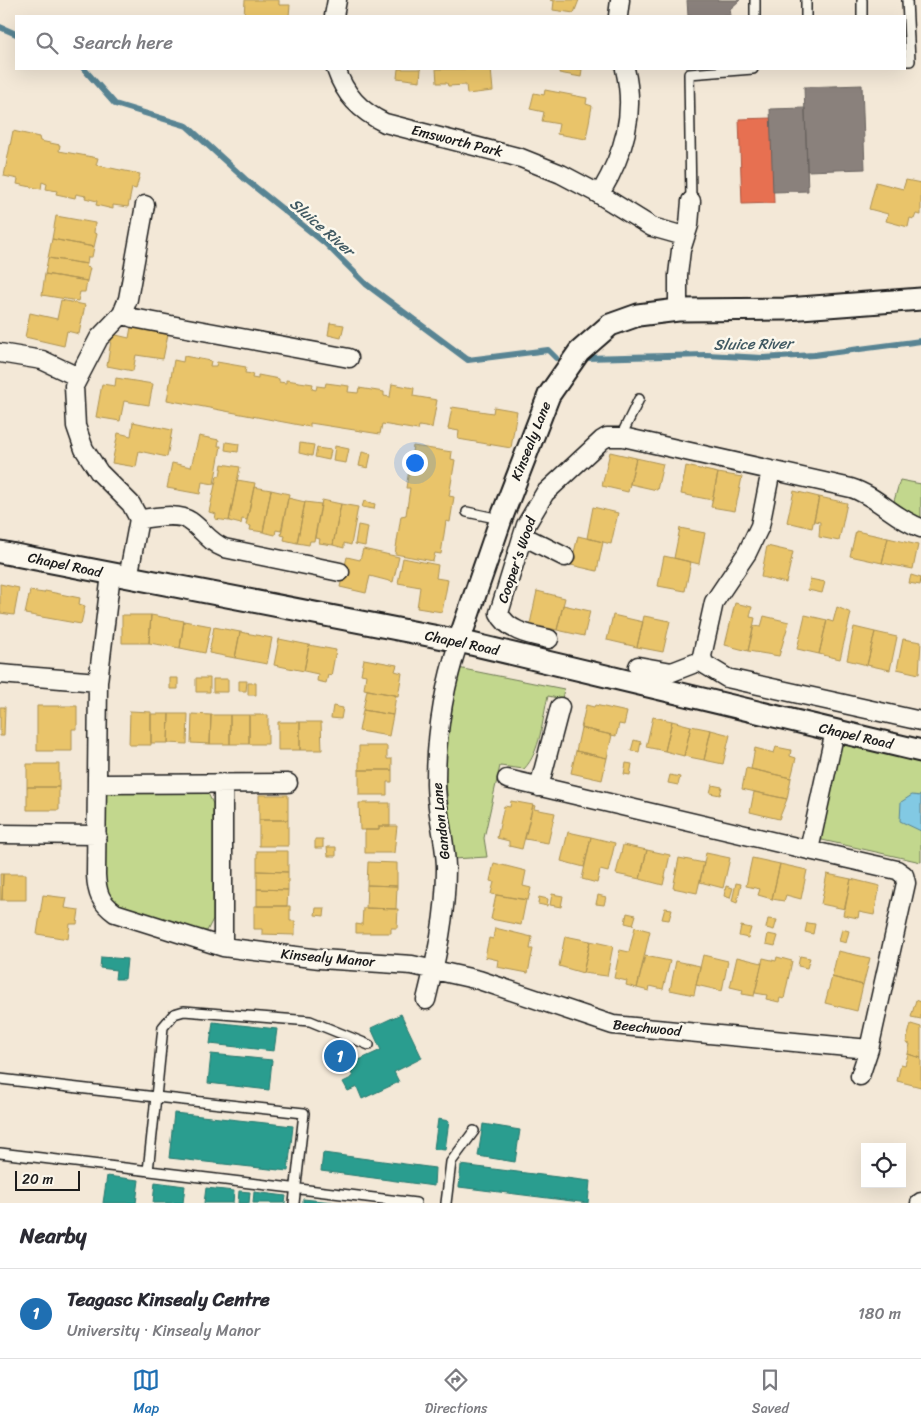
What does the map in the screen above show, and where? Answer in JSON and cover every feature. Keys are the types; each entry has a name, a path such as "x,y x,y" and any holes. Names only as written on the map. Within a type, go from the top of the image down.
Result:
{"street":[{"path":"334,15 337,0"},
{"path":"618,15 620,0"},
{"name":"Emsworth Park","path":"337,70 353,100 367,114 385,123 507,153 561,174 597,193 652,227 684,236"},
{"path":"597,193 601,192 615,166 626,136 630,100 625,70"},
{"path":"678,310 678,274 684,236 689,225 690,201"},
{"path":"145,205 128,299 122,314 99,338 74,386 76,426 84,449 99,472 131,504 139,519 182,517 189,520 212,543 224,548 340,572"},
{"name":"Kinsealy Lane","path":"459,642 501,519 549,395 579,352 610,325 638,315 678,310 787,309 921,299"},
{"path":"122,314 349,358"},
{"path":"0,353 42,360 78,377"},
{"path":"618,436 864,492 900,518 921,528"},
{"name":"Cooper's Wood","path":"549,639 528,635 508,626 499,613 523,536 545,493 602,440 618,436"},
{"path":"771,470 760,526 747,553 714,602 705,641 704,664 712,671 727,678 921,721"},
{"name":"Kinsealy Manor","path":"139,519 140,523 120,576 98,682 97,893 106,906 116,913 223,947 320,959 412,965 433,971"},
{"path":"523,536 565,557"},
{"name":"Chapel Road","path":"0,552 459,642 921,751"},
{"name":"Gandon Lane","path":"426,1000 441,941 446,876 436,783 439,741 444,701 459,642"},
{"path":"638,666 672,672 703,660"},
{"path":"0,674 98,682"},
{"path":"539,787 560,707"},
{"path":"808,850 835,731"},
{"path":"507,779 897,870 904,875 906,883 869,1049 860,1076"},
{"path":"98,784 288,782"},
{"path":"223,783 223,947"},
{"path":"0,834 97,835"},
{"name":"Beechwood","path":"433,971 479,980 612,1026 869,1049"}],"lane":[{"path":"756,0 756,15"},
{"path":"806,0 806,15"},
{"path":"862,0 862,15"},
{"path":"906,61 910,61 907,0"},
{"path":"690,201 689,74 740,70"},
{"path":"618,436 623,432 639,399"},
{"path":"468,512 501,519"},
{"path":"148,1171 163,1027 174,1014 184,1011 310,1021 369,1045"},
{"path":"0,1079 304,1113 294,1203"},
{"path":"446,1203 451,1162 474,1131"},
{"path":"0,1154 416,1203"}],"green space":[{"path":"900,480 921,484 921,520 894,501"},
{"path":"458,668 564,689 562,699 548,696 540,735 530,762 524,769 500,766 484,838 487,857 453,859 443,751"},
{"path":"842,743 921,758 921,862 822,840 820,833"},
{"path":"107,790 207,791 213,804 213,919 207,931 166,923 136,914 112,901 104,893 102,797"}],"water":[{"path":"912,795 921,796 921,831 900,821 901,802"}],"building: Homes":[{"path":"245,0 279,0 279,5 290,5 289,15 244,15"},
{"path":"550,0 579,0 574,13 553,10 554,1"},
{"path":"398,70 421,70 420,81 397,78"},
{"path":"436,70 491,70 493,91 467,94 466,85 448,86 447,83 437,83"},
{"path":"560,70 582,70 581,77 559,73"},
{"path":"545,90 587,98 586,104 592,106 586,139 557,134 559,124 542,121 544,112 530,109 534,93 544,95"},
{"path":"13,131 39,137 40,141 60,145 59,151 98,158 96,165 140,174 136,189 132,188 128,207 113,205 113,209 96,205 97,201 85,198 86,196 76,194 75,198 56,194 57,191 46,189 47,184 42,182 41,189 17,184 18,179 4,176"},
{"path":"906,180 921,183 921,215 916,214 914,219 910,218 908,227 886,221 888,214 869,209 876,182 903,189"},
{"path":"56,216 95,223 94,233 97,234 94,247 52,239"},
{"path":"52,239 94,247 92,257 88,257 87,264 48,258"},
{"path":"48,258 87,264 86,267 90,268 87,281 45,274"},
{"path":"45,274 87,281 85,292 80,292 78,301 42,295"},
{"path":"61,300 85,305 79,334 67,331 64,346 25,337 30,313 57,319"},
{"path":"330,323 344,325 341,338 328,335"},
{"path":"131,327 168,334 163,359 136,355 133,371 107,366 112,334 129,338"},
{"path":"184,356 211,361 210,366 216,366 217,362 246,367 245,373 253,374 252,378 258,379 258,375 279,379 279,382 286,383 286,380 313,384 312,389 316,390 317,386 325,387 326,383 349,386 348,392 358,393 359,388 384,392 384,396 390,397 392,384 414,388 413,396 437,400 432,428 419,426 418,430 382,424 380,434 310,423 310,427 167,400 174,360 183,362"},
{"path":"116,378 153,384 149,405 124,401 120,421 96,417 102,384 115,386"},
{"path":"452,407 493,413 494,407 517,411 511,448 458,439 459,431 448,429"},
{"path":"133,422 172,430 167,457 139,451 136,467 112,463 118,433 131,436"},
{"path":"199,436 219,440 218,446 221,446 214,484 202,482 200,494 167,488 172,463 191,467"},
{"path":"226,442 239,444 238,452 225,450"},
{"path":"300,443 314,445 312,456 299,453"},
{"path":"335,446 349,449 346,463 333,461"},
{"path":"413,446 452,452 451,459 455,460 449,496 454,497 450,522 446,521 441,554 435,553 433,561 395,554 401,516 406,515 410,488 406,488"},
{"path":"317,448 331,450 329,460 315,457"},
{"path":"362,452 371,454 368,468 359,466"},
{"path":"610,452 636,458 628,492 602,486"},
{"path":"636,458 663,464 657,490 630,484"},
{"path":"222,464 240,467 229,521 215,519 216,514 209,512 217,476 220,476"},
{"path":"686,466 718,473 712,500 681,494"},
{"path":"718,473 742,477 735,511 711,507"},
{"path":"237,480 255,483 247,520 242,519 241,524 229,521"},
{"path":"254,487 271,490 263,532 250,530 251,526 246,525"},
{"path":"271,490 289,494 281,531 276,530 275,535 263,532"},
{"path":"794,491 819,497 812,528 787,522"},
{"path":"819,497 847,503 839,541 819,537 820,522 814,521"},
{"path":"288,498 305,502 297,543 284,540 285,536 281,535"},
{"path":"322,500 341,504 333,545 319,543 320,539 315,538"},
{"path":"364,501 375,504 374,509 362,507"},
{"path":"305,502 321,504 314,541 310,541 309,545 297,543"},
{"path":"341,504 358,507 351,545 344,543 344,548 333,545"},
{"path":"593,507 618,513 611,544 587,538"},
{"path":"358,525 368,527 365,546 355,544"},
{"path":"680,528 705,533 699,564 674,558"},
{"path":"856,531 888,538 882,563 850,556"},
{"path":"578,536 603,542 597,571 571,565"},
{"path":"888,538 918,545 913,569 882,563"},
{"path":"767,546 793,552 786,583 761,577"},
{"path":"363,549 399,557 393,582 370,576 366,593 340,587 347,557 360,560"},
{"path":"664,556 691,562 685,591 658,586"},
{"path":"403,558 438,565 436,578 448,580 442,612 417,608 420,587 398,583"},
{"path":"911,575 921,578 920,585 909,583"},
{"path":"810,579 825,582 822,593 808,590"},
{"path":"0,584 19,588 14,615 0,613"},
{"path":"30,591 44,593 45,591 80,598 79,604 85,606 81,624 25,614"},
{"path":"537,591 565,598 557,630 530,624"},
{"path":"735,603 752,607 750,617 755,618 748,651 725,645"},
{"path":"563,605 590,611 584,636 557,630"},
{"path":"837,607 851,613 840,659 819,654 827,620 833,622"},
{"path":"122,615 151,615 149,643 122,643"},
{"path":"151,615 184,621 180,648 149,643"},
{"path":"613,615 643,622 637,647 607,640"},
{"path":"805,615 827,620 819,654 797,649"},
{"path":"644,616 670,621 663,652 637,647"},
{"path":"764,616 789,622 779,656 748,651 754,626 761,627"},
{"path":"184,621 211,626 205,653 180,648"},
{"path":"214,627 240,632 235,658 209,653"},
{"path":"854,627 875,632 867,665 847,660"},
{"path":"240,632 272,638 267,664 235,658"},
{"path":"875,632 897,637 890,670 867,665"},
{"path":"279,639 309,645 304,671 274,665"},
{"path":"903,639 921,642 919,674 897,669"},
{"path":"309,645 336,650 331,676 328,675 326,683 317,681 318,674 304,671"},
{"path":"364,659 397,665 395,671 402,673 398,696 364,689 366,675 361,674"},
{"path":"170,678 178,678 178,689 170,689"},
{"path":"196,678 210,678 210,692 196,692"},
{"path":"213,679 228,679 228,692 213,692"},
{"path":"239,681 247,681 246,691 239,691"},
{"path":"248,683 256,683 256,695 248,695"},
{"path":"367,690 396,695 393,715 363,710"},
{"path":"586,705 594,707 595,705 627,712 624,725 619,724 616,736 581,728"},
{"path":"37,706 77,706 77,729 72,729 72,751 37,751"},
{"path":"333,706 343,708 341,719 331,718"},
{"path":"0,707 5,707 4,736 0,736"},
{"path":"363,710 393,715 389,736 359,731"},
{"path":"130,711 151,712 151,745 129,745"},
{"path":"151,714 169,714 168,743 151,743"},
{"path":"169,714 188,714 187,744 168,743"},
{"path":"192,714 211,715 210,744 191,743"},
{"path":"211,715 230,715 230,744 210,744"},
{"path":"230,715 249,715 249,744 230,744"},
{"path":"249,715 268,715 268,744 249,744"},
{"path":"653,717 672,721 665,751 646,747"},
{"path":"672,721 691,726 684,756 665,751"},
{"path":"278,722 300,722 300,750 278,750"},
{"path":"300,722 321,722 322,750 300,750"},
{"path":"691,726 711,730 704,760 684,756"},
{"path":"581,728 612,735 607,758 576,751"},
{"path":"711,730 730,735 723,764 704,760"},
{"path":"634,740 641,742 639,752 631,751"},
{"path":"359,746 387,746 387,759 392,759 392,770 359,770"},
{"path":"776,747 791,750 790,756 796,758 791,778 751,769 755,748 774,753"},
{"path":"576,751 607,758 602,780 571,773"},
{"path":"626,763 632,764 630,775 624,774"},
{"path":"27,764 59,764 59,787 27,787"},
{"path":"746,768 791,778 787,799 742,789"},
{"path":"359,770 392,770 392,782 387,782 387,795 359,795"},
{"path":"670,775 680,777 678,785 668,783"},
{"path":"712,785 722,787 720,795 710,793"},
{"path":"27,787 59,787 59,810 27,810"},
{"path":"754,792 787,799 779,819 750,812"},
{"path":"259,795 288,795 288,820 259,820"},
{"path":"511,801 533,805 522,849 509,846 509,841 497,838 504,806 510,807"},
{"path":"359,803 390,803 390,826 379,826 379,830 360,830"},
{"path":"533,805 535,806 534,809 555,813 548,843 525,839"},
{"path":"259,820 288,820 288,846 259,846"},
{"path":"379,826 397,826 394,853 365,853 365,830 379,830"},
{"path":"568,832 591,837 584,867 561,861"},
{"path":"591,837 615,843 608,872 600,870 597,883 582,879"},
{"path":"315,839 323,839 323,848 315,848"},
{"path":"623,845 647,850 640,879 616,874"},
{"path":"327,847 336,847 336,856 328,856"},
{"path":"647,850 670,855 663,885 640,879"},
{"path":"257,851 288,851 288,872 257,871"},
{"path":"706,853 730,858 723,888 700,882"},
{"path":"679,858 704,863 697,893 673,888"},
{"path":"752,858 780,864 772,899 758,895 760,889 746,886"},
{"path":"368,862 397,863 397,886 367,885"},
{"path":"494,863 526,871 523,886 531,888 528,900 491,894 494,882 490,881"},
{"path":"780,864 807,870 801,899 786,895 784,901 772,899"},
{"path":"257,871 288,872 288,890 257,889"},
{"path":"0,874 3,874 2,900 0,900"},
{"path":"3,874 26,874 26,900 2,900"},
{"path":"827,874 851,879 845,909 821,904"},
{"path":"851,879 880,886 874,915 859,912 858,918 843,915"},
{"path":"736,883 741,884 737,903 732,901"},
{"path":"367,885 397,886 396,909 366,908"},
{"path":"726,886 733,888 730,898 724,896"},
{"path":"257,889 288,890 287,906 257,906"},
{"path":"552,894 563,896 561,907 550,905"},
{"path":"43,895 67,898 65,908 79,910 77,924 70,924 68,939 37,934"},
{"path":"496,895 526,900 521,925 491,919"},
{"path":"598,895 606,897 604,905 596,904"},
{"path":"539,897 548,899 547,906 538,904"},
{"path":"254,906 290,906 290,921 295,921 295,935 262,934 262,929 254,929"},
{"path":"316,908 325,908 324,916 315,915"},
{"path":"363,908 398,909 397,928 391,928 391,933 356,933 356,924 362,925"},
{"path":"665,908 672,909 669,920 662,919"},
{"path":"627,913 636,915 633,925 625,923"},
{"path":"768,919 777,920 774,930 766,928"},
{"path":"807,923 815,924 813,934 805,932"},
{"path":"741,926 751,928 748,938 739,936"},
{"path":"635,927 650,931 637,988 626,985 627,981 614,978 620,950 629,952"},
{"path":"495,928 532,937 530,949 533,949 528,973 497,967 498,960 485,957 489,938 493,939"},
{"path":"842,929 849,931 846,943 839,941"},
{"path":"768,934 778,936 775,946 766,944"},
{"path":"565,936 590,941 583,973 559,966"},
{"path":"590,941 613,946 607,976 583,973"},
{"path":"838,951 870,958 863,985 832,977"},
{"path":"703,955 728,961 722,991 696,985"},
{"path":"645,956 670,961 663,989 650,986 649,991 637,988"},
{"path":"800,956 810,958 807,968 798,966"},
{"path":"737,957 762,963 754,996 742,994 743,990 730,987"},
{"path":"777,957 792,961 784,999 780,998 779,1002 766,999 767,995 755,993 763,958 776,961"},
{"path":"676,961 700,966 694,995 670,990"},
{"path":"832,977 863,985 857,1011 825,1003"},
{"path":"916,1000 921,1002 921,1019 911,1017"},
{"path":"911,1024 921,1027 921,1058 908,1054 910,1044 906,1043"},
{"path":"908,1054 921,1058 921,1087 897,1081 901,1064 905,1065"}],"building: Shops":[{"path":"771,118 774,203 742,204 739,119"}],"building: Schools":[{"path":"101,957 127,959 125,979 115,979 116,970 100,968"},
{"path":"401,1014 422,1058 394,1072 399,1082 362,1099 357,1087 348,1091 343,1082 353,1077 348,1065 381,1050 371,1028"},
{"path":"213,1022 277,1029 274,1051 210,1044"},
{"path":"211,1054 272,1060 269,1090 208,1083"},
{"path":"174,1113 293,1126 288,1171 169,1158"},
{"path":"438,1119 449,1121 445,1150 434,1149"},
{"path":"483,1124 520,1130 515,1162 478,1156"},
{"path":"323,1153 435,1168 434,1186 321,1171"},
{"path":"461,1165 590,1181 588,1203 459,1187"},
{"path":"107,1176 139,1180 136,1203 103,1203"},
{"path":"155,1182 185,1186 183,1203 153,1203"},
{"path":"206,1188 234,1191 233,1203 204,1203"},
{"path":"239,1191 250,1192 249,1203 238,1203"},
{"path":"254,1192 286,1196 285,1203 253,1203"},
{"path":"303,1199 333,1202 333,1203 303,1203"}],"building: Industry":[{"path":"687,0 740,0 730,9 731,15 688,15"},
{"path":"862,85 865,169 807,171 804,87"},
{"path":"805,108 808,191 773,192 770,109"}],"waterway":[{"name":"Sluice River","path":"0,27 15,34"},
{"name":"Sluice River","path":"85,70 115,104 187,126 245,179 326,244 366,284 468,360 548,350 556,358"},
{"name":"Sluice River","path":"585,358 707,355 763,358 814,355 921,341"}],"place":[{"name":"Teagasc Kinsealy Centre","path":"340,1056"}]}
